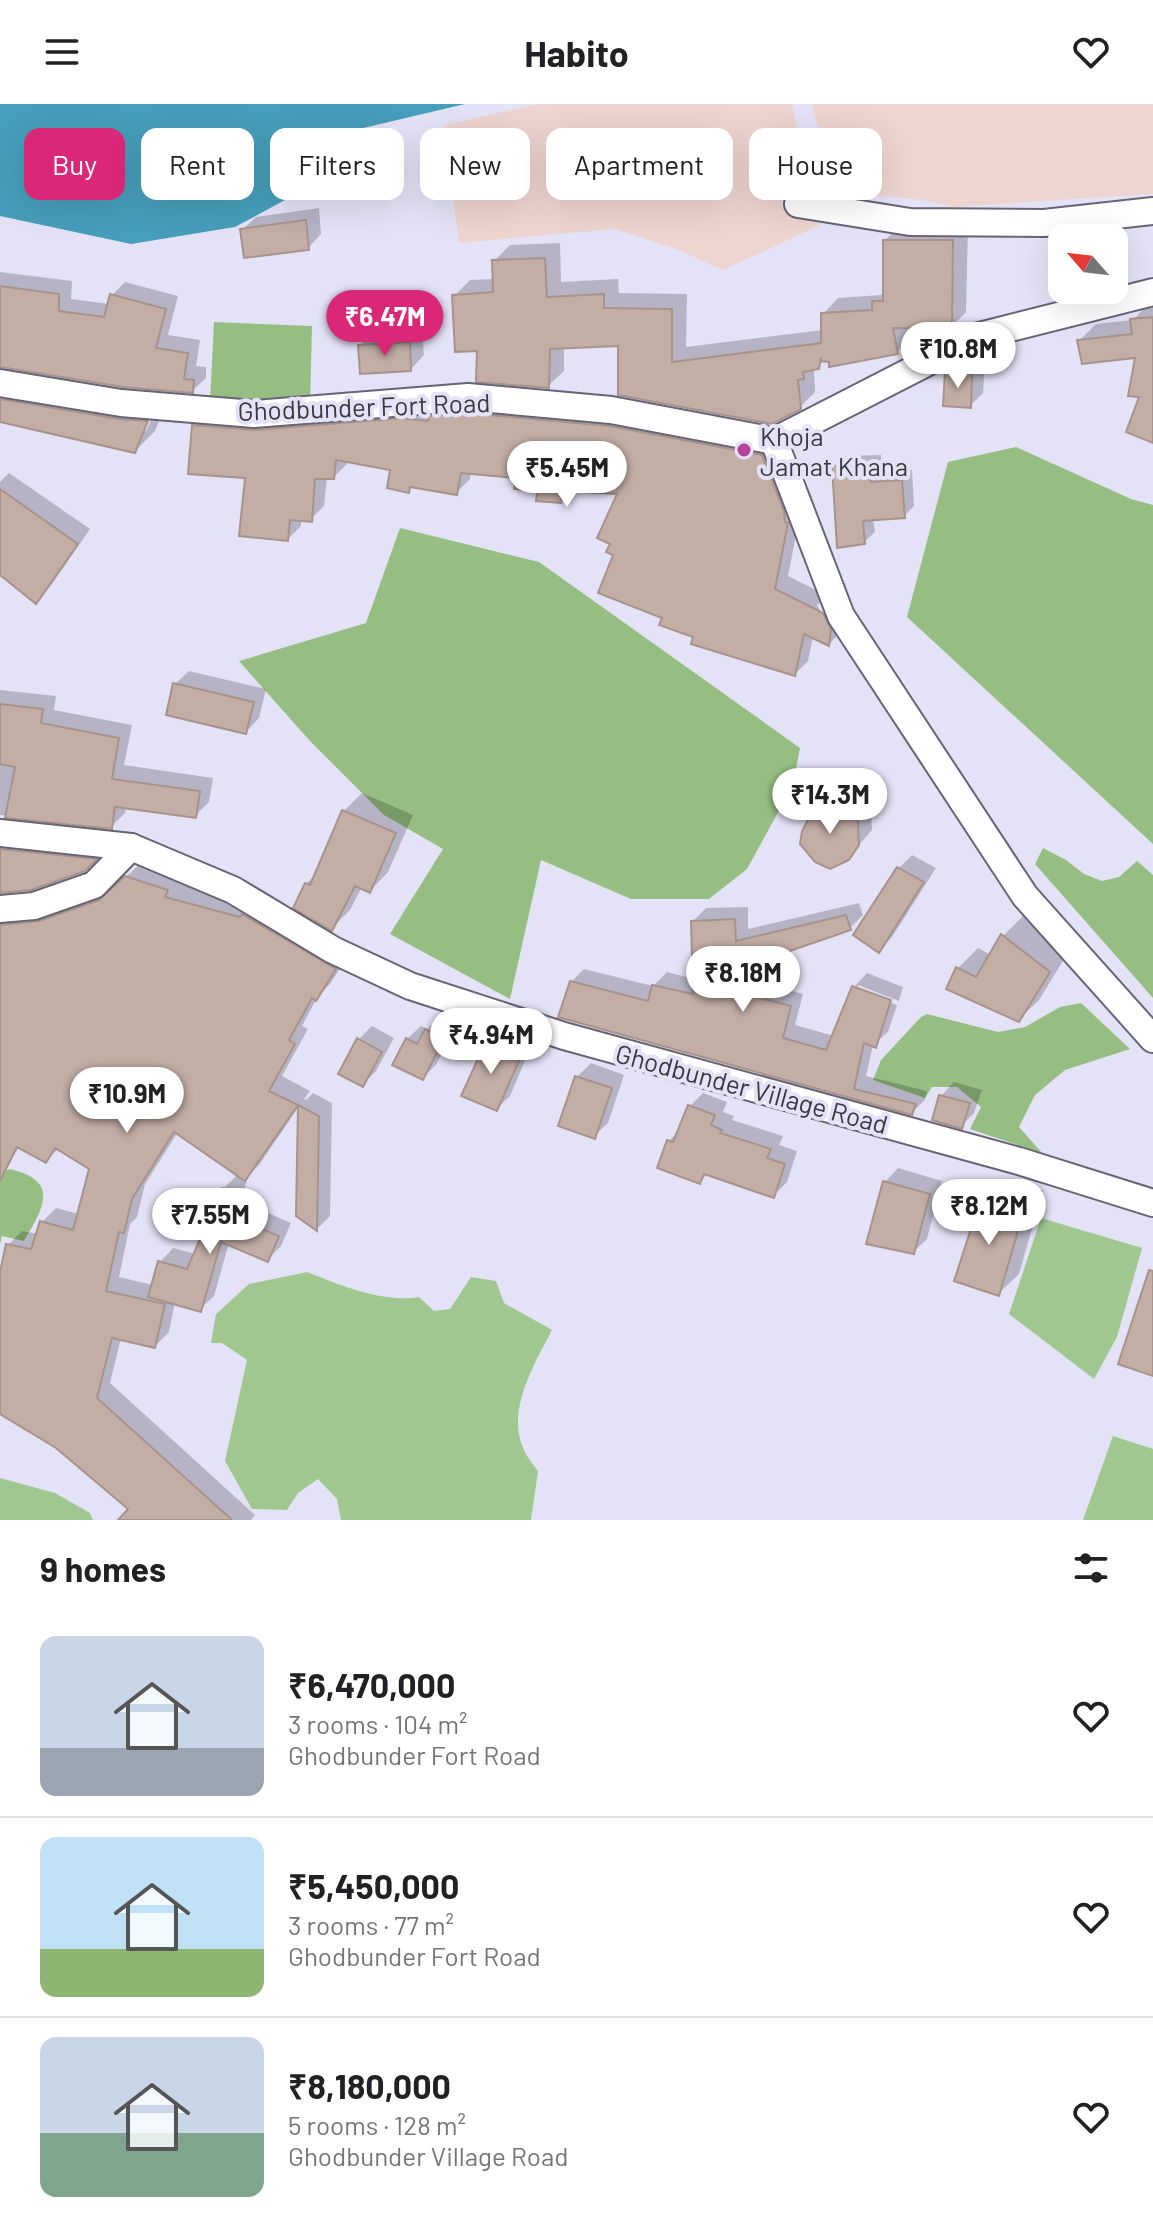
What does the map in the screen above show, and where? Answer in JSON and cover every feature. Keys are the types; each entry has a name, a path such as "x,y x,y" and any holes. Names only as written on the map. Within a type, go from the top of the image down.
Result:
{"street":[{"path":"798,204 910,222 1044,223 1153,211"},
{"path":"1153,292 979,336 774,441 841,616 1025,896 1153,1039"},
{"name":"Ghodbunder Fort Road","path":"0,383 121,403 254,414 468,397 611,410 774,441"},
{"name":"Ghodbunder Village Road","path":"0,833 131,847 233,890 333,950 410,986 564,1036 1019,1161 1153,1203"},
{"path":"0,909 34,906 94,885 131,847"}],"shaded area":[{"path":"538,104 792,104 797,128 749,128 749,200 812,200 818,226 723,270 674,248 615,229 459,243 454,200 530,200 530,128 444,128 444,125"},
{"path":"812,104 1153,104 1153,194 952,207 923,200 882,196 882,128 818,128"}],"green space":[{"path":"214,322 312,326 310,405 210,401"},
{"path":"1016,447 1131,499 1153,505 1153,844 907,617 948,462"},
{"path":"400,528 539,562 800,748 793,785 747,869 709,899 631,899 541,860 510,999 390,934 443,849 384,815 310,741 239,661 366,623"},
{"path":"1043,848 1084,874 1102,881 1119,877 1137,861 1153,875 1153,998 1035,864"},
{"path":"1081,1003 1130,1049 1065,1070 1035,1095 1019,1127 1042,1153 970,1129 981,1107 957,1087 932,1087 925,1098 873,1080 881,1060 927,1014 998,1032 1025,1027 1060,1007"},
{"path":"10,1169 36,1180 42,1188 42,1206 24,1241 2,1236 0,1244 0,1173"},
{"path":"1041,1218 1142,1248 1117,1337 1094,1379 1009,1314"},
{"path":"307,1272 377,1295 419,1297 434,1311 450,1309 471,1277 496,1281 504,1303 552,1330 524,1388 518,1420 524,1450 538,1471 531,1520 341,1520 337,1499 318,1479 298,1493 287,1510 252,1509 225,1461 247,1360 222,1343 211,1343 216,1314 249,1284"},
{"path":"1113,1436 1153,1449 1153,1520 1083,1520"},
{"path":"0,1478 55,1493 90,1513 93,1520 0,1520"}],"water":[{"path":"0,104 465,104 363,128 270,128 270,200 285,200 235,227 131,244 0,216"}],"building":[{"path":"306,220 309,250 244,258 240,229"},
{"path":"883,240 953,240 952,329 893,328 898,354 829,367 829,362 821,361 821,357 819,369 803,372 804,379 798,380 801,409 772,424 618,395 618,346 550,349 549,388 476,382 477,351 455,352 452,295 493,292 492,260 545,258 547,297 604,294 604,308 672,309 672,362 821,343 821,313 872,310 872,301 883,301"},
{"path":"0,286 59,294 59,311 104,317 110,294 166,309 156,348 188,353 184,379 194,380 193,393 123,387 0,367"},
{"path":"1153,317 1153,443 1126,432 1139,397 1128,396 1135,358 1082,364 1077,340 1132,334 1130,319"},
{"path":"410,342 411,371 360,374 358,345"},
{"path":"945,372 972,374 971,408 943,406"},
{"path":"0,399 148,421 135,453 0,422"},
{"path":"468,413 609,426 762,455 784,511 785,522 788,523 775,589 823,613 831,630 829,646 804,634 795,676 691,644 693,637 659,625 662,618 598,593 613,555 606,552 610,544 597,538 617,494 562,491 561,503 536,501 537,492 514,489 515,478 461,473 457,495 410,487 409,493 387,488 390,470 336,460 334,479 315,479 312,522 290,520 288,541 239,536 245,478 188,474 192,425 255,430 402,418 428,421 429,416"},
{"path":"871,464 871,482 902,480 905,518 863,521 865,544 837,548 832,466"},
{"path":"0,489 78,544 36,604 0,575"},
{"path":"173,683 254,702 246,734 166,715"},
{"path":"0,704 43,709 41,723 119,738 112,779 200,791 196,818 115,807 112,829 5,818 15,767 0,764"},
{"path":"815,807 842,807 858,822 859,845 849,860 830,869 815,862 800,844 802,831"},
{"path":"342,810 396,833 370,893 355,886 332,931 293,908 305,883 310,885"},
{"path":"0,849 97,859 85,871 31,890 0,893"},
{"path":"897,867 924,882 879,953 853,935"},
{"path":"125,876 168,890 165,897 240,917 242,914 336,969 316,1001 312,998 289,1040 295,1044 269,1091 298,1105 245,1181 174,1132 132,1199 124,1233 119,1232 106,1291 165,1304 155,1348 112,1338 97,1398 232,1520 118,1520 128,1509 56,1448 0,1414 0,1272 6,1244 31,1249 40,1221 73,1230 89,1169 55,1148 46,1163 17,1147 0,1181 0,925 39,921 99,900"},
{"path":"846,915 851,930 700,982 791,1006 783,1038 826,1050 852,986 891,1000 876,1048 864,1043 854,1089 916,1104 912,1115 558,1017 570,981 648,1001 652,985 693,994 691,921 735,919 736,941"},
{"path":"1001,934 1050,972 1019,1022 946,989 956,967 976,977"},
{"path":"425,1029 444,1039 423,1080 392,1065 406,1038 417,1044"},
{"path":"357,1038 382,1052 363,1087 338,1074"},
{"path":"486,1041 521,1056 497,1111 461,1096"},
{"path":"575,1076 612,1088 595,1139 558,1126"},
{"path":"939,1095 970,1103 962,1129 932,1120"},
{"path":"298,1105 319,1116 317,1231 296,1216"},
{"path":"688,1105 715,1115 711,1125 722,1130 720,1133 771,1149 767,1158 785,1164 774,1198 704,1174 700,1184 657,1168 667,1140 673,1142"},
{"path":"883,1181 930,1194 914,1254 866,1244"},
{"path":"222,1188 235,1192 229,1215 279,1236 268,1262 221,1242 201,1312 148,1297 158,1261 187,1269"},
{"path":"981,1198 1024,1210 999,1296 954,1281"},
{"path":"1149,1270 1153,1271 1153,1376 1118,1364"}],"place":[{"name":"Khoja Jamat Khana","path":"744,450"}]}
